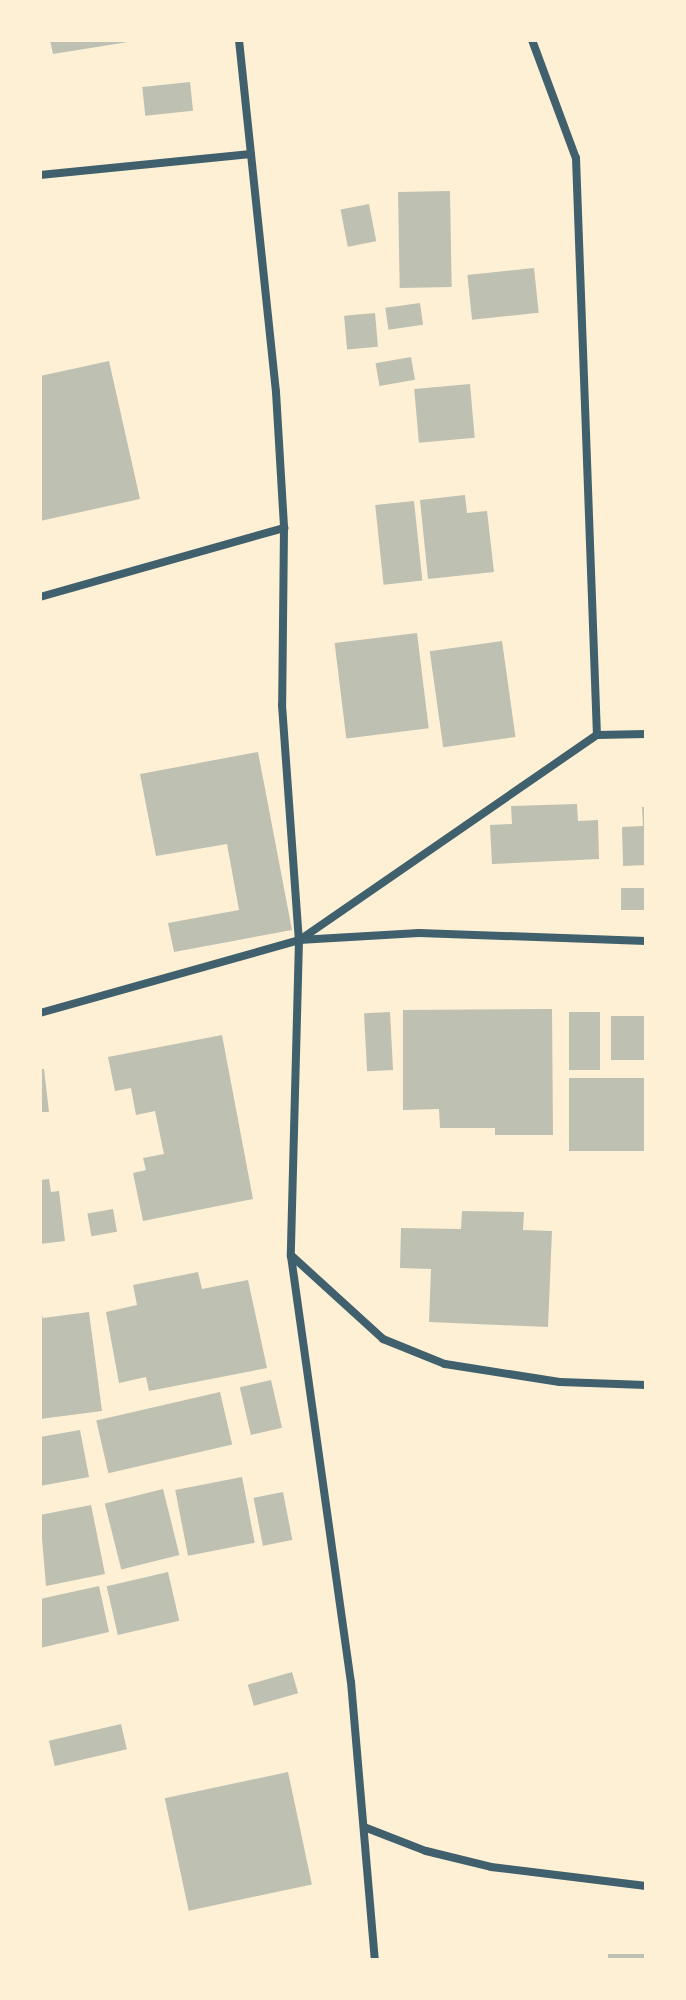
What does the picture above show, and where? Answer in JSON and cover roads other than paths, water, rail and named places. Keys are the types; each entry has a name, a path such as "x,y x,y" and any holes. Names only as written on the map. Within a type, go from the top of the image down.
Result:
{"street":[{"path":"239,40 284,528 282,705 299,940 291,1256 351,1682 375,1960"},
{"path":"532,40 576,158 597,735"},
{"path":"40,175 251,154"},
{"path":"40,597 284,528"},
{"path":"299,940 597,735 646,734"},
{"path":"40,1013 299,940 419,933 646,941"},
{"path":"291,1256 383,1339 445,1364 560,1382 646,1385"},
{"path":"364,1827 426,1851 491,1867 646,1886"}]}
